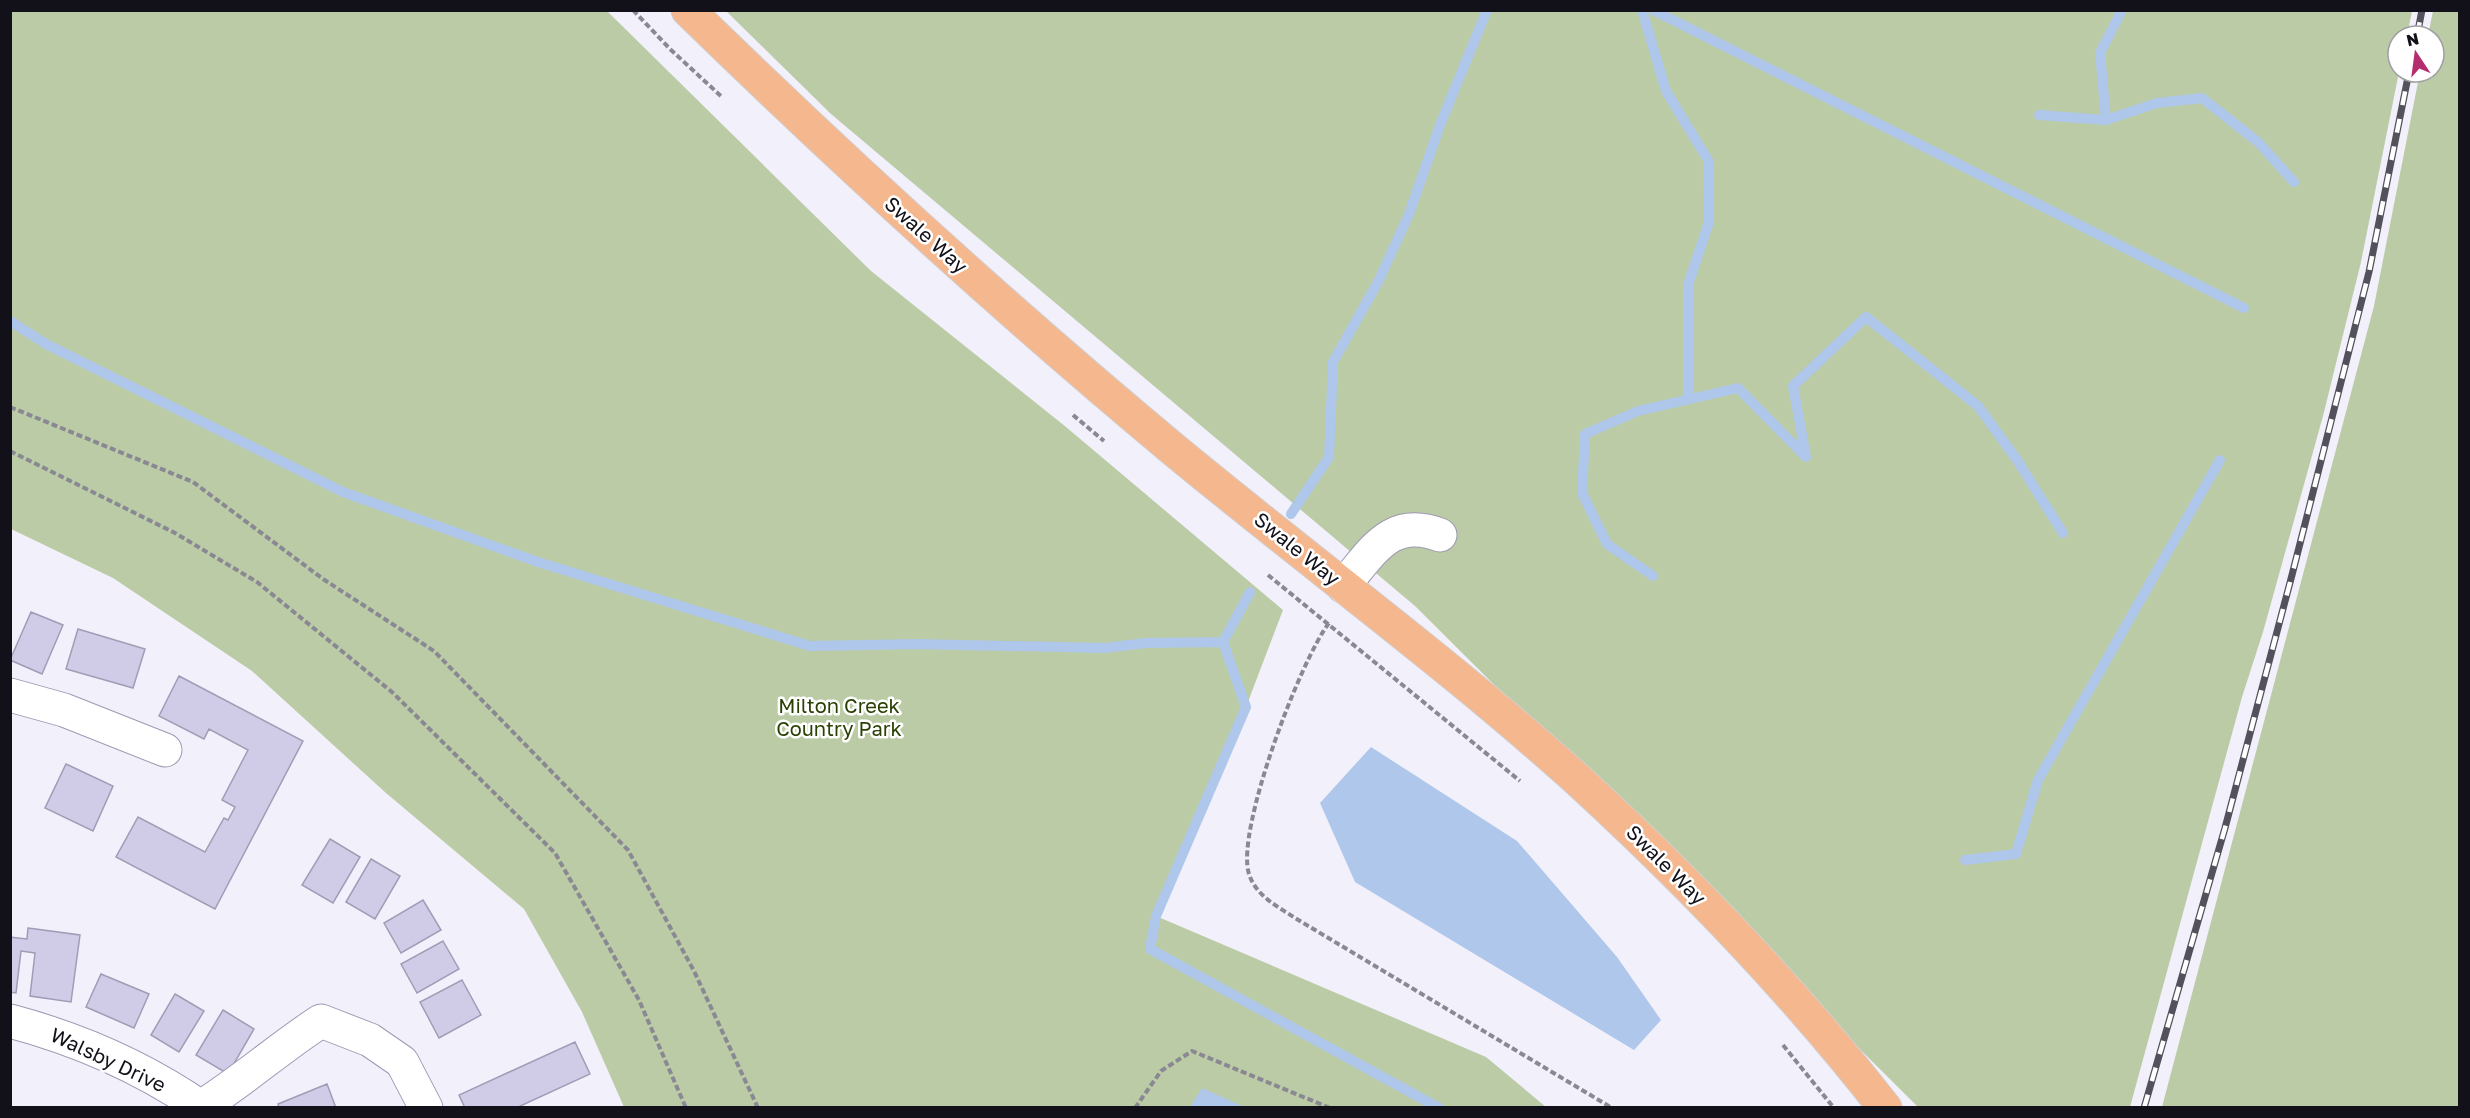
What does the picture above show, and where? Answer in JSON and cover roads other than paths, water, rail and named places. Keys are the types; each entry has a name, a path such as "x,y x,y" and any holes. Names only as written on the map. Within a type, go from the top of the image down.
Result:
{"main road":[{"name":"Swale Way","path":"688,10 953,259 1173,448 1490,705 1615,815 1774,977 1886,1107"}],"street":[{"path":"1348,590 1393,533 1418,529 1440,535"},
{"path":"10,695 64,710 165,750"},
{"name":"Walsby Drive","path":"10,1022 59,1035 97,1051 202,1107 245,1079 283,1046 321,1021 369,1040 402,1062 426,1107"}],"water":[{"path":"1371,747 1517,841 1617,957 1661,1020 1634,1050 1355,882 1320,803"},
{"path":"1202,1088 1244,1107 1190,1107"}],"waterway":[{"path":"1291,514 1329,457 1333,362 1378,282 1409,214 1440,125 1487,10"},
{"path":"1642,10 1666,91 1708,160 1709,222 1688,285 1688,400"},
{"path":"1653,10 2244,308"},
{"path":"2106,120 2100,53 2122,10"},
{"path":"2039,115 2106,120 2157,103 2202,98 2258,142 2294,182"},
{"path":"1653,576 1607,544 1582,493 1585,434 1638,411 1738,388 1806,457 1793,386 1866,317 1978,406 2017,460 2063,533"},
{"path":"10,321 46,344 343,492 538,562 810,646 917,644 1105,648 1145,643 1223,642"},
{"path":"1965,860 2016,854 2038,780 2220,460"},
{"path":"1250,592 1223,642 1246,707 1156,916 1150,949 1439,1108"}],"railway":[{"path":"2419,24 2422,10"},
{"path":"2144,1108 2225,828 2292,575 2369,272 2407,84"}],"park label":[{"name":"Milton Creek Country Park","path":"839,718"}]}
